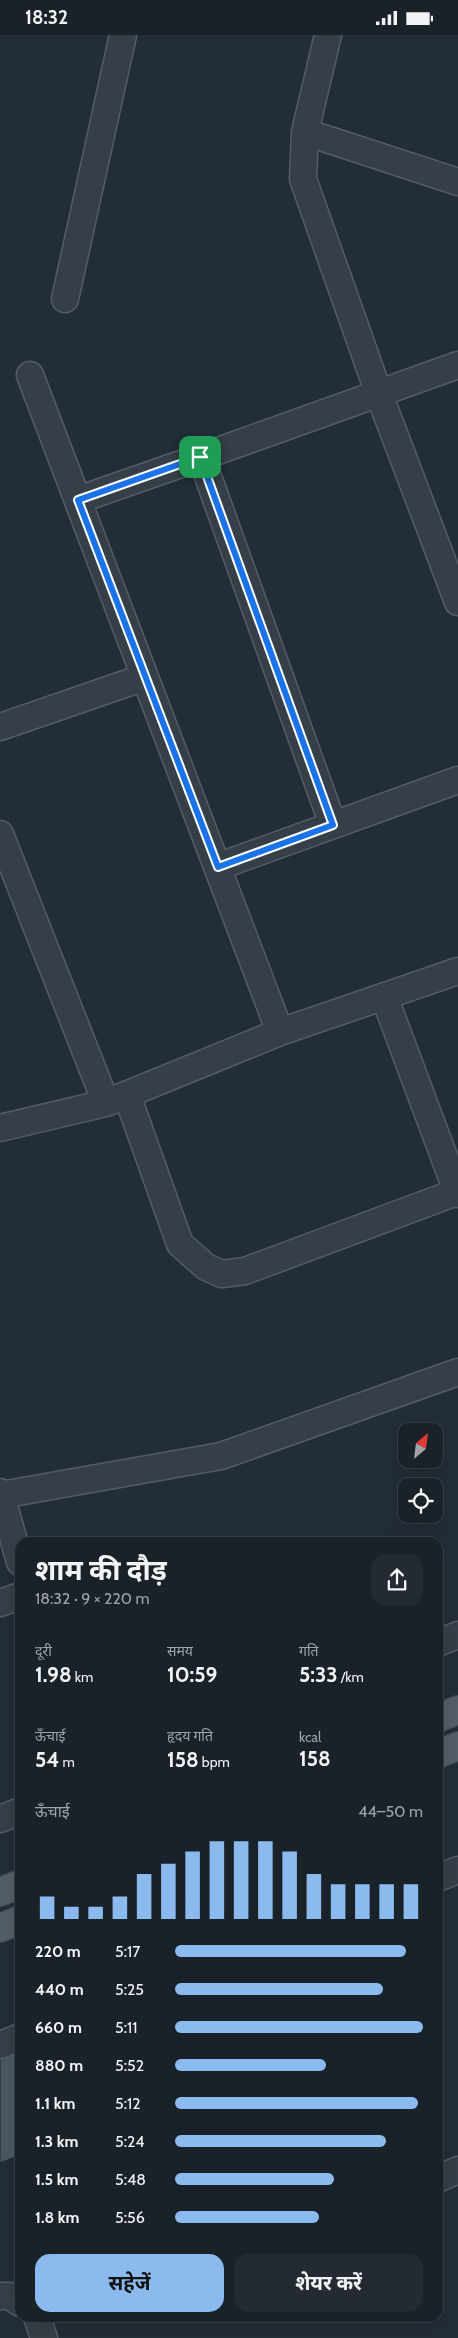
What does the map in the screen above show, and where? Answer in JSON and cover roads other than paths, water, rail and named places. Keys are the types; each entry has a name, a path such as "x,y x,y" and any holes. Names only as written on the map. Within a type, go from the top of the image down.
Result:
{"main road":[{"path":"443,1716 458,1710"},
{"path":"443,1752 458,1746"},
{"path":"0,1892 15,1886"},
{"path":"0,1928 15,1922"}],"street":[{"path":"66,299 123,35"},
{"path":"328,35 305,132 303,179 379,395 452,572 458,602"},
{"path":"305,132 458,182"},
{"path":"78,500 379,395 458,365"},
{"path":"30,375 280,1032"},
{"path":"200,457 333,825"},
{"path":"0,727 145,677"},
{"path":"218,867 458,780"},
{"path":"0,834 180,1243 206,1267 222,1274 245,1271 458,1193 384,996"},
{"path":"0,1128 116,1099 280,1032 458,971"},
{"path":"15,1545 0,1494 221,1457 458,1372"},
{"path":"0,1603 15,1598"},
{"path":"443,1641 458,1635"},
{"path":"0,1819 15,1813"},
{"path":"443,1876 458,1871"},
{"path":"0,2045 15,2039"},
{"path":"443,2177 458,2170"},
{"path":"0,2296 10,2297 15,2300"},
{"path":"39,2322 44,2338"}]}
